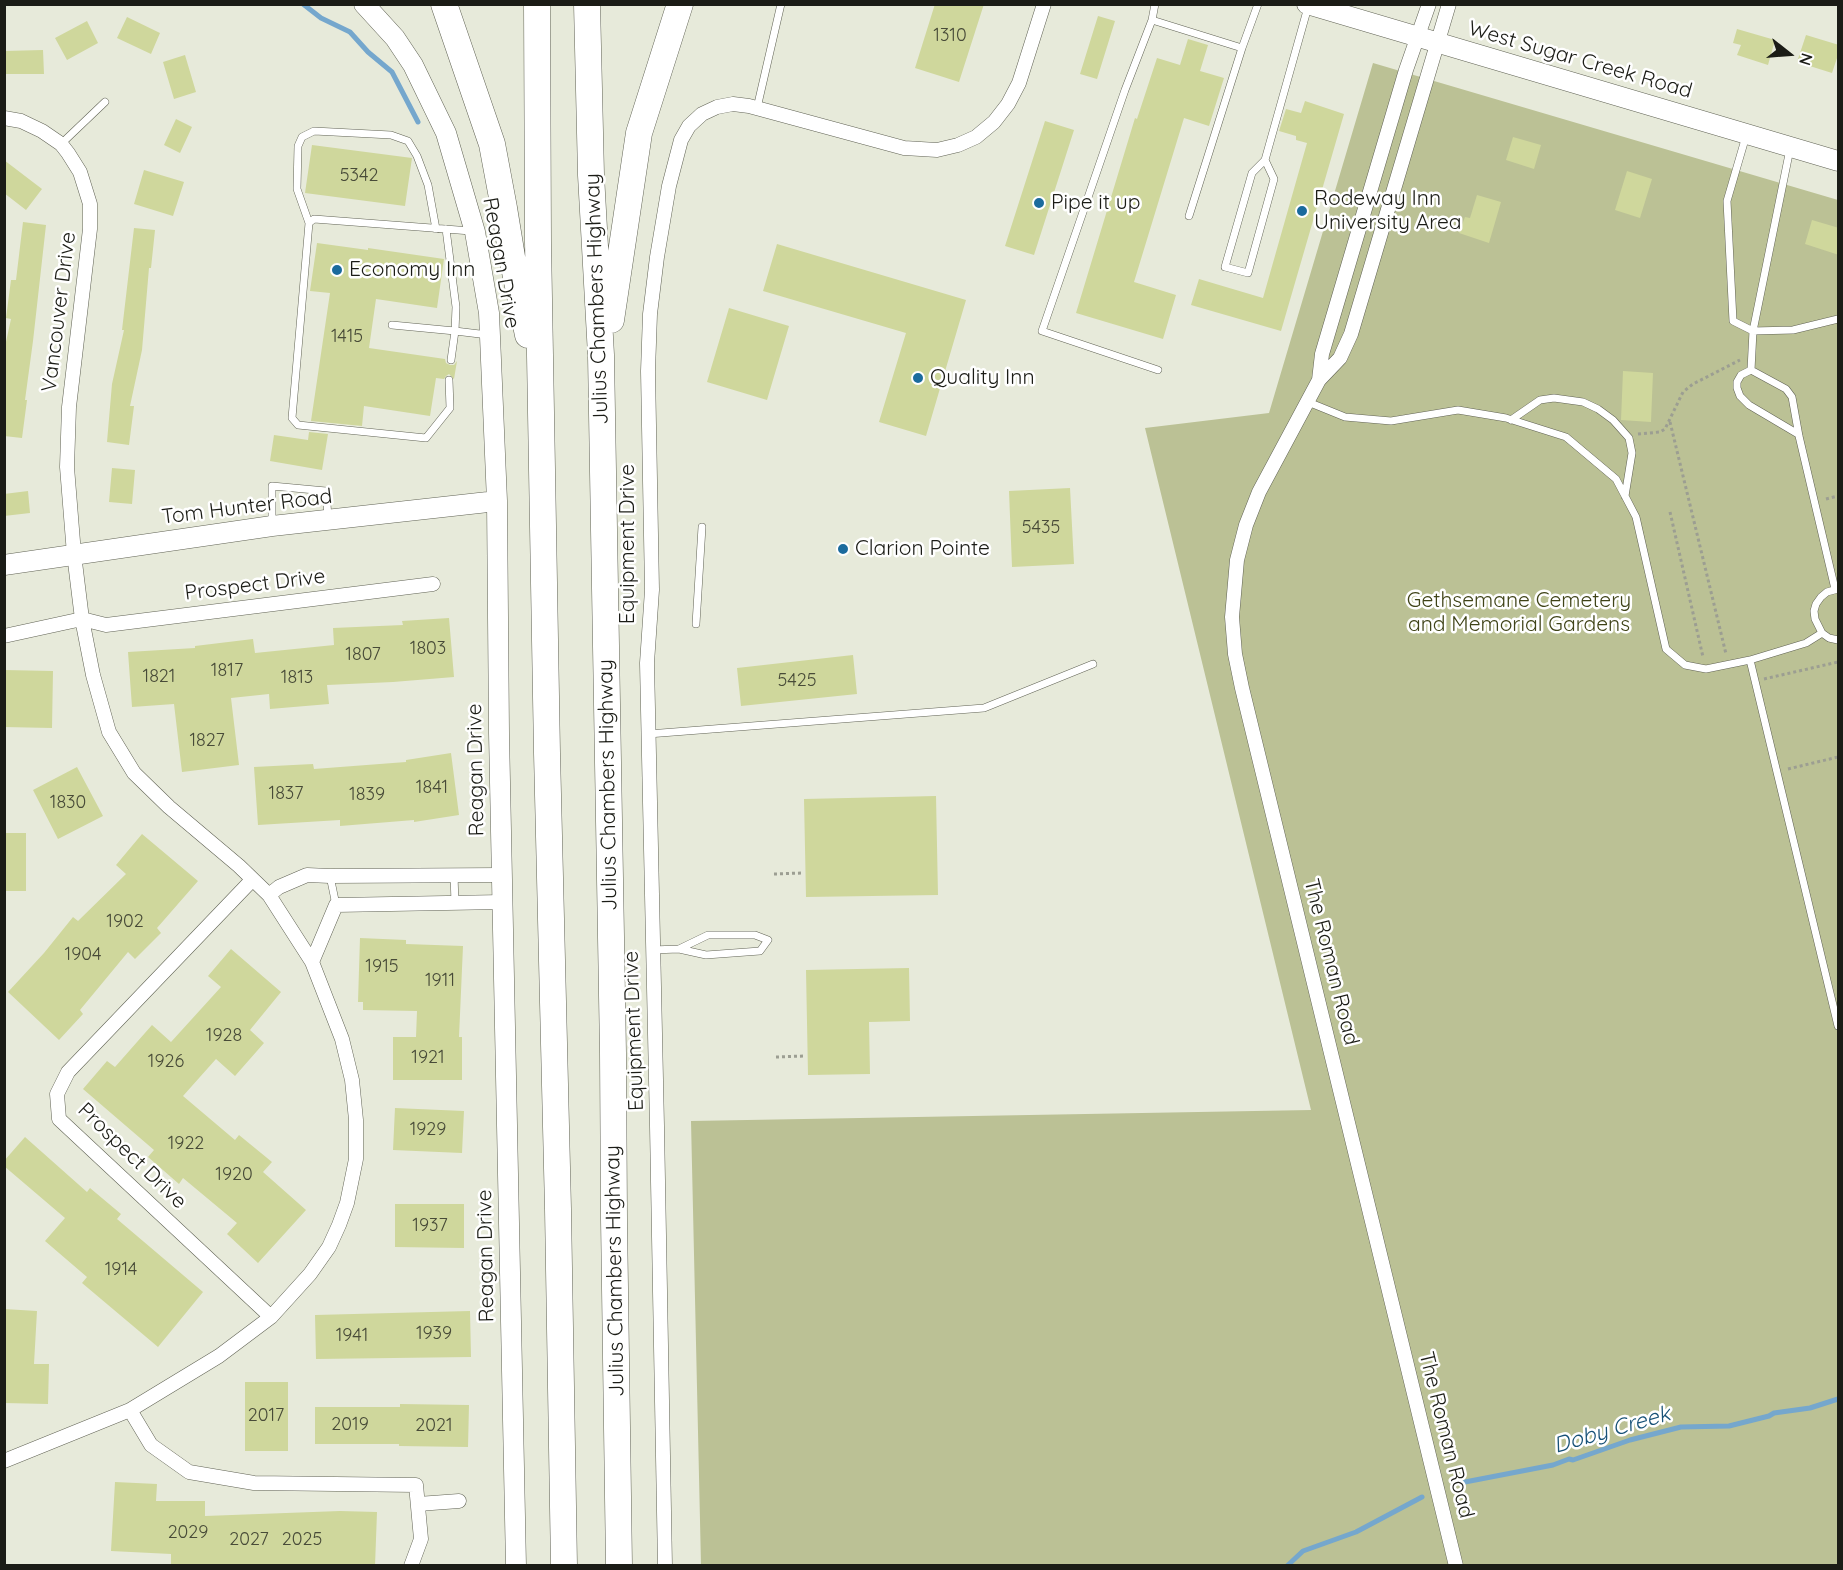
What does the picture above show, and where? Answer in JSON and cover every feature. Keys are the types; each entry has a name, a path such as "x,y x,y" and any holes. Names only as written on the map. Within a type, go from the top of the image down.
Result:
{"highway":[{"path":"444,4 492,144 512,257 541,392"},
{"path":"537,4 538,242 564,1566"},
{"name":"Julius Chambers Highway","path":"587,4 591,176 602,380 619,1566"},
{"path":"602,380 639,133 680,4"}],"street":[{"name":"Reagan Drive","path":"364,4 395,38 413,65 446,133 475,232 491,336 497,501 498,721 516,1566"},
{"name":"Equipment Drive","path":"665,1566 647,663 652,590 648,371 650,314 669,186 681,140 689,126 702,114 717,107 733,104 757,108 904,148 937,150 958,145 976,137 1008,104 1019,83 1044,4"},
{"name":"The Roman Road","path":"1319,380 1322,354 1406,70 1429,4"},
{"name":"The Roman Road","path":"1449,4 1351,334 1340,358 1319,380 1258,492 1246,525 1234,577 1232,617 1235,654 1456,1566"},
{"name":"West Sugar Creek Road","path":"1308,5 1839,161"},
{"name":"Vancouver Drive","path":"4,118 21,121 42,130 61,144 80,172 90,204 90,229 66,447 74,554"},
{"name":"Tom Hunter Road","path":"4,565 272,526 497,501"},
{"path":"4,1461 130,1410 253,1333 271,1317 310,1274 329,1247 347,1203 356,1159 356,1120 352,1080 342,1039 312,962 269,895 134,773 109,732 93,675 82,619 74,554"},
{"name":"Prospect Drive","path":"4,636 82,619 106,625 434,584"},
{"path":"269,895 279,887 307,875 502,875"},
{"name":"Prospect Drive","path":"252,880 68,1072 57,1094 59,1119 271,1317"},
{"path":"312,962 336,905 502,902"},
{"path":"130,1410 152,1445 189,1472 254,1483 416,1485 421,1539 411,1566"},
{"path":"418,1504 459,1501"}],"lane":[{"path":"757,108 781,4"},
{"path":"1155,4 1152,20 1125,90 1042,331 1158,370"},
{"path":"1189,216 1258,4"},
{"path":"1264,160 1274,179 1248,273 1225,267 1252,173 1264,160 1308,5"},
{"path":"1152,20 1242,48"},
{"path":"61,144 105,102"},
{"path":"436,229 428,185 417,156 408,141 391,135 314,131 302,137 298,146 297,189 309,223 292,417 298,425 426,438 450,408 449,380"},
{"path":"1746,134 1727,201 1733,321 1753,331 1793,330 1839,319"},
{"path":"1751,370 1753,331 1790,147"},
{"path":"309,223 314,219 475,232"},
{"path":"446,229 456,307 451,360"},
{"path":"392,325 491,336"},
{"path":"1751,370 1786,389 1792,397 1798,434 1837,589 1827,592 1816,604 1815,620 1822,633 1829,638 1839,640"},
{"path":"1751,370 1741,375 1737,382 1740,396 1749,405 1798,434"},
{"path":"1511,420 1540,400 1554,398 1583,402 1598,409 1613,420 1629,438 1632,453 1625,496"},
{"path":"1308,402 1344,417 1391,421 1458,410 1511,420 1566,437 1616,479 1636,517 1666,649 1685,665 1706,669 1750,660 1806,643 1822,633"},
{"path":"272,526 272,486 326,491 328,520"},
{"path":"696,624 702,527"},
{"path":"1750,660 1839,1026"},
{"path":"648,734 984,708 1093,664"},
{"path":"454,875 455,903"},
{"path":"330,876 336,905"},
{"path":"652,950 679,949 706,955 760,951 768,940 755,935 708,935 679,949"}],"path":[{"path":"1629,438 1665,429 1683,392 1692,384 1752,354"},
{"path":"1670,422 1729,664"},
{"path":"1670,512 1706,669"},
{"path":"1755,681 1839,662"},
{"path":"1777,772 1839,757"},
{"path":"774,874 802,873"},
{"path":"776,1058 804,1056"}],"green space":[{"name":"Gethsemane Cemetery and Memorial Gardens","path":"1373,63 1838,200 1838,1565 701,1565 691,1121 1311,1110 1145,428 1269,413"}],"building":[{"path":"935,4 984,4 959,82 915,68"},
{"path":"1098,16 1115,21 1097,79 1080,74"},
{"path":"127,17 160,33 151,54 117,38"},
{"path":"87,21 98,43 67,60 55,38"},
{"path":"1737,29 1775,40 1768,65 1737,55 1741,45 1733,43"},
{"path":"1806,35 1839,45 1832,73 1797,62"},
{"path":"1188,39 1208,45 1200,71 1224,78 1209,126 1184,118 1134,282 1176,295 1163,339 1076,313 1135,118 1137,119 1157,58 1180,65"},
{"path":"43,50 44,74 4,74 4,51"},
{"path":"185,55 196,92 174,99 163,62"},
{"name":"Rodeway Inn University Area","path":"1305,101 1344,114 1281,331 1191,305 1199,279 1263,298 1307,143 1296,140 1296,136 1279,131 1286,109 1301,113"},
{"path":"176,119 192,127 180,153 164,145"},
{"path":"1045,121 1074,130 1034,255 1005,246"},
{"path":"1513,137 1541,145 1534,169 1506,160"},
{"path":"312,145 412,158 405,206 305,193"},
{"path":"4,160 42,189 26,210 4,193"},
{"path":"144,170 184,182 173,216 134,204"},
{"path":"1627,171 1652,179 1640,218 1615,210"},
{"path":"1477,195 1501,202 1489,243 1459,233 1465,217 1470,218"},
{"path":"1812,220 1839,228 1839,255 1805,244"},
{"path":"23,222 46,225 22,438 4,436 4,351 11,319 6,318 11,280 16,280"},
{"path":"134,228 155,230 151,268 149,268 142,350 130,406 134,406 129,445 107,442 112,384 124,330 122,330"},
{"path":"317,243 444,259 437,308 376,299 369,348 445,359 450,365 454,365 457,361 454,379 449,374 444,379 436,378 430,416 364,406 362,426 311,421 330,293 310,291"},
{"name":"Quality Inn","path":"777,244 966,300 926,436 879,422 906,333 763,291"},
{"path":"729,308 789,326 767,400 707,382"},
{"path":"1623,371 1653,373 1651,422 1621,420"},
{"path":"309,432 328,434 322,470 270,461 274,435 308,440"},
{"path":"112,468 135,470 132,504 109,502"},
{"path":"1070,488 1074,564 1012,567 1009,491"},
{"path":"28,491 30,513 4,516 4,494"},
{"path":"449,618 454,677 327,685 329,704 270,709 269,694 231,698 239,765 182,772 174,704 132,707 128,652 195,648 195,646 253,639 255,653 334,645 333,628 403,625 402,621"},
{"path":"853,655 857,694 741,706 737,668"},
{"path":"4,670 53,671 52,728 4,727"},
{"path":"451,753 459,815 414,822 414,820 340,826 340,820 258,825 254,767 313,764 314,769 406,762 406,760"},
{"path":"77,767 103,816 58,839 33,790"},
{"path":"936,796 938,895 806,897 804,799"},
{"path":"4,833 26,833 26,891 4,891"},
{"path":"142,834 198,881 157,928 161,933 135,959 128,952 80,1010 83,1014 59,1040 8,992 73,917 78,921 126,874 116,865"},
{"path":"360,938 406,940 406,944 463,946 459,1037 462,1037 462,1080 393,1080 393,1037 416,1037 417,1011 363,1010 363,1002 358,1002"},
{"path":"231,949 281,992 250,1030 264,1043 235,1076 216,1059 183,1096 235,1140 239,1135 272,1162 263,1172 306,1210 258,1263 227,1234 237,1223 183,1178 179,1184 148,1157 154,1150 83,1089 107,1061 115,1067 152,1025 171,1042 221,987 208,976"},
{"path":"909,968 910,1021 869,1022 870,1074 808,1075 806,970"},
{"path":"395,1108 464,1111 462,1153 393,1150"},
{"path":"25,1137 87,1192 90,1188 121,1214 117,1219 203,1292 158,1347 82,1283 87,1277 45,1241 65,1218 4,1166 4,1161"},
{"path":"395,1204 464,1204 464,1248 395,1247"},
{"path":"4,1309 37,1311 34,1364 49,1364 48,1404 4,1403"},
{"path":"470,1311 471,1357 316,1359 315,1315"},
{"path":"245,1382 288,1382 288,1451 245,1451"},
{"path":"400,1404 469,1405 468,1447 315,1444 315,1407 400,1407"},
{"path":"115,1482 157,1484 156,1501 205,1501 205,1516 340,1511 377,1512 375,1566 171,1566 171,1554 111,1551"}],"waterway":[{"path":"303,4 321,18 350,32 368,52 392,72 418,122"},
{"name":"Doby Creek","path":"1465,1482 1573,1460 1630,1440 1681,1427 1729,1426 1774,1413 1810,1408 1838,1399"},
{"name":"Doby Creek","path":"1287,1566 1303,1551 1356,1532 1422,1497"}],"place":[{"name":"Pipe it up","path":"1039,203"},
{"name":"Rodeway Inn University Area","path":"1302,211"},
{"name":"Economy Inn","path":"337,270"},
{"name":"Quality Inn","path":"918,378"},
{"name":"Clarion Pointe","path":"843,549"}]}
